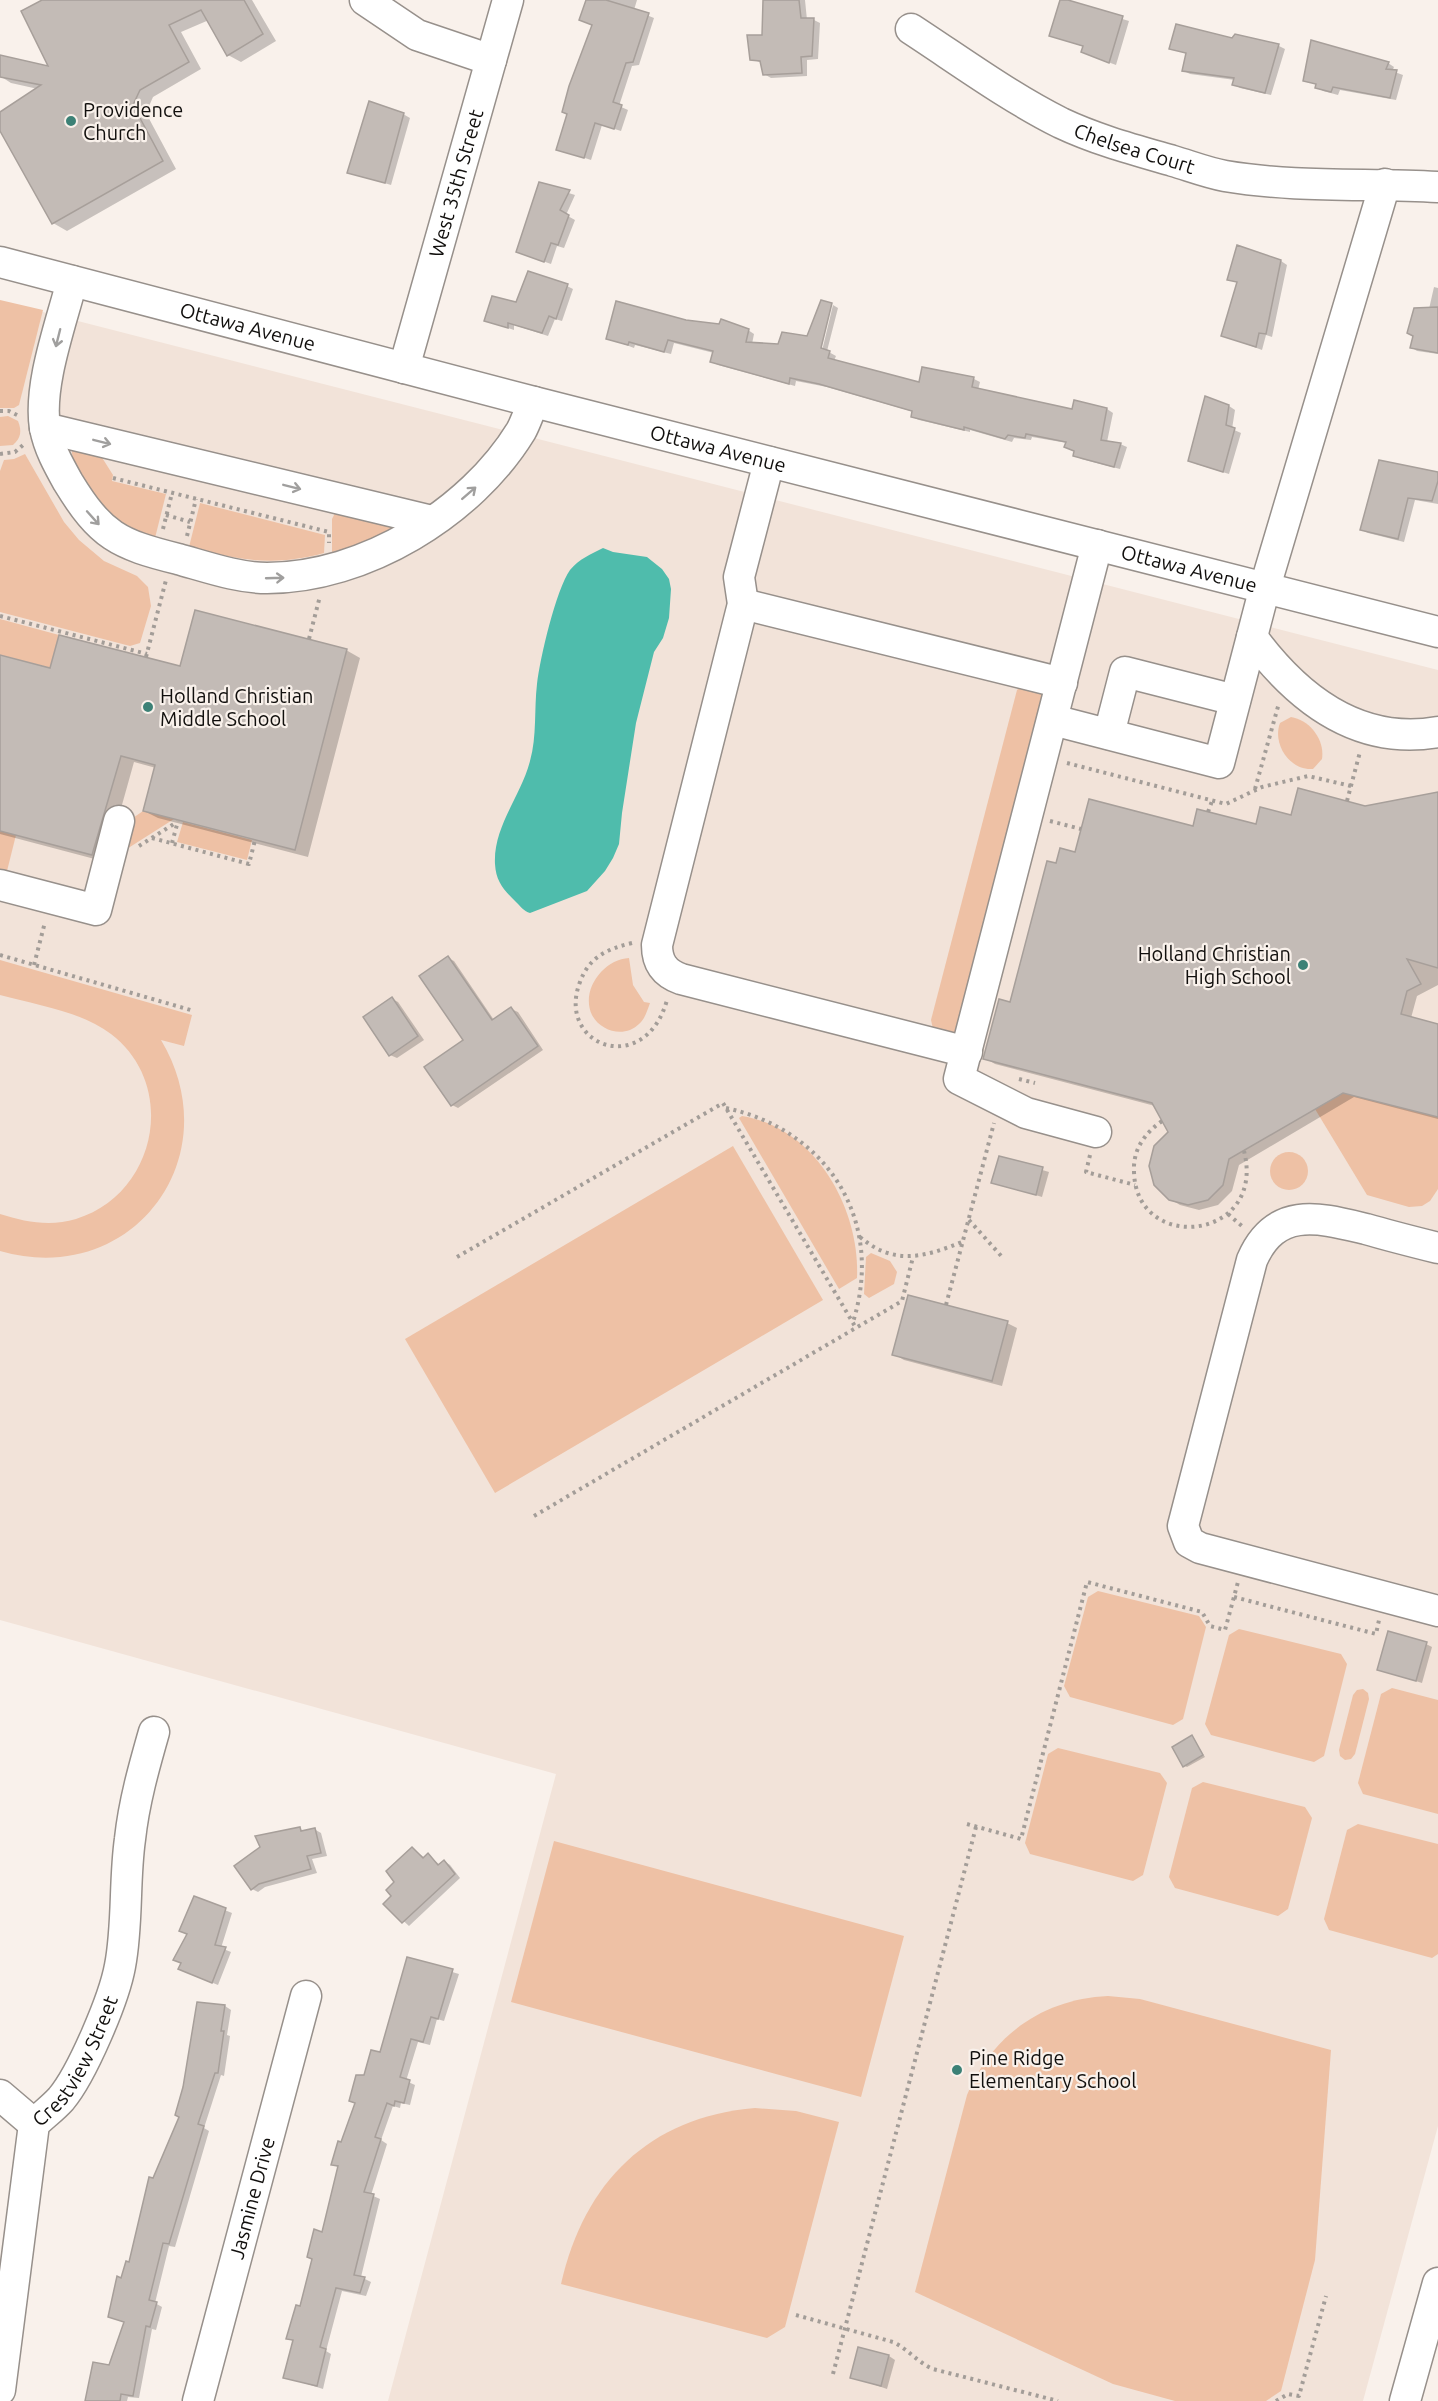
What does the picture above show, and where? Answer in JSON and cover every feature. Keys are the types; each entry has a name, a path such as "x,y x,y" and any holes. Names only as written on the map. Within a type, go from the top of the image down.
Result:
{"street":[{"path":"365,0 417,35 491,60"},
{"name":"West 35th Street","path":"404,368 508,0"},
{"name":"Chelsea Court","path":"911,29 1021,100 1060,122 1108,143 1224,176 1281,183 1438,187"},
{"path":"1053,720 1219,763 1265,587 1385,184"},
{"name":"Ottawa Avenue","path":"0,262 534,402 1438,632"},
{"path":"30,435 45,392 72,281"},
{"path":"30,435 57,462 84,507 97,523 129,545 247,577 284,578 357,561 403,539 432,521 477,487 498,463 521,430 534,402"},
{"path":"30,435 432,521"},
{"path":"769,462 739,577 742,604 657,945 658,959 662,967 673,976 967,1052"},
{"path":"1096,1132 1026,1113 959,1080 1097,545"},
{"path":"742,604 1062,683"},
{"path":"1252,638 1290,682 1314,701 1343,718 1360,726 1393,735 1438,732"},
{"path":"1109,734 1125,672 1235,700"},
{"path":"0,885 96,910 119,821"},
{"path":"1438,1248 1321,1218 1291,1221 1266,1238 1252,1260 1184,1526 1189,1542 1200,1548 1438,1611"},
{"name":"Crestview Street","path":"0,2390 34,2124 61,2099 79,2069 112,1997 120,1965 124,1932 130,1838 139,1786 154,1732"},
{"name":"Jasmine Drive","path":"198,2401 306,1996"},
{"path":"0,2095 34,2124"},
{"path":"1405,2401 1438,2283"}],"path":[{"path":"0,411 17,414 30,435 15,452 0,455"},
{"path":"113,477 329,532 328,553"},
{"path":"162,531 172,493"},
{"path":"184,545 196,499"},
{"path":"166,515 190,522"},
{"path":"159,575 175,579"},
{"path":"0,616 146,656 166,577"},
{"path":"309,639 322,590 312,592"},
{"path":"1255,790 1281,697"},
{"path":"1347,801 1362,744"},
{"path":"1208,812 1212,801"},
{"path":"1043,819 1081,829"},
{"path":"172,843 178,820"},
{"path":"152,838 249,864 255,840"},
{"path":"34,965 52,899"},
{"path":"657,945 633,943 612,948 600,954 590,963 583,975 576,997 580,1023 592,1038 609,1046 630,1046 644,1039 656,1028 662,1017 673,976"},
{"path":"0,955 194,1011"},
{"path":"946,1305 1000,1100"},
{"path":"457,1257 723,1103 856,1328"},
{"path":"726,1108 759,1117 796,1137 815,1153 845,1194 852,1209 859,1236 862,1276 853,1322"},
{"path":"1162,1121 1153,1127 1139,1145 1134,1167 1135,1185 1147,1208 1165,1222 1175,1226 1186,1228 1208,1225 1228,1214 1242,1197 1246,1186 1247,1164 1244,1151"},
{"path":"1097,1175 1135,1185"},
{"path":"1228,1214 1246,1229"},
{"path":"969,1220 1003,1258"},
{"path":"859,1236 881,1251 913,1257 926,1256 963,1242"},
{"path":"534,1516 902,1301 913,1257"},
{"path":"967,1824 1021,1839 1087,1582 1202,1612 1210,1626 1225,1630"},
{"path":"1234,1597 1376,1634 1381,1616"},
{"path":"833,2374 976,1827"},
{"path":"1276,2401 1288,2394 1299,2396 1326,2296"},
{"path":"796,2315 893,2342 933,2369 1058,2401"}],"shaded area":[{"path":"0,300 43,310 19,405 14,408 0,408"},
{"path":"0,301 1438,670 1438,2126 1363,2401 388,2401 556,1774 0,1620"},
{"path":"8,416 18,421 20,434 13,445 0,446 0,417"},
{"path":"72,449 101,456 113,475 112,481 166,494 155,538 120,523 106,509 82,477 76,466"},
{"path":"25,454 64,522 79,540 104,561 137,576 148,587 151,606 140,643 130,646 0,612 0,471 4,460"},
{"path":"200,503 325,535 324,553 272,561 240,558 189,547"},
{"path":"336,511 394,527 364,542 332,552 332,519"},
{"path":"0,619 59,635 54,654 59,670 0,655"},
{"path":"1020,687 1042,693 1043,696 958,1031 955,1034 933,1029 931,1020 1017,690"},
{"path":"1291,717 1304,722 1319,738 1322,759 1313,769 1297,766 1290,761 1281,747 1278,731 1280,723"},
{"path":"143,811 174,819 122,852 130,820"},
{"path":"183,822 252,840 247,860 177,842"},
{"path":"0,831 16,835 6,875 0,873"},
{"path":"629,958 633,985 644,1002 650,1003 639,1024 620,1032 607,1029 596,1021 589,1005 589,996 592,986 603,970 611,964"},
{"path":"0,960 192,1015 184,1046 161,1040 180,1084 184,1128 176,1168 156,1204 127,1232 91,1251 48,1258 0,1251 0,1214 38,1223 57,1223 76,1219 103,1206 125,1187 140,1164 149,1137 151,1109 145,1081 132,1056 111,1034 99,1026 72,1014 0,995"},
{"path":"1321,1087 1438,1117 1438,1189 1430,1201 1422,1206 1409,1207 1367,1195 1315,1109"},
{"path":"742,1116 768,1124 792,1137 812,1154 828,1176 851,1225 856,1252 857,1278 839,1289 739,1118"},
{"path":"733,1146 823,1300 495,1493 405,1339"},
{"path":"1289,1152 1296,1153 1302,1158 1307,1164 1307,1178 1302,1184 1296,1189 1289,1190 1282,1189 1276,1184 1271,1178 1270,1171 1271,1164 1276,1158 1282,1153"},
{"path":"871,1253 890,1261 897,1272 894,1284 869,1298 864,1294 866,1257"},
{"path":"1098,1591 1199,1616 1206,1627 1183,1719 1173,1725 1070,1697 1064,1686 1088,1597"},
{"path":"1239,1629 1341,1654 1347,1664 1324,1756 1314,1762 1211,1735 1205,1724 1229,1635"},
{"path":"1392,1688 1438,1700 1438,1814 1363,1794 1358,1783 1381,1694"},
{"path":"1363,1689 1368,1693 1369,1699 1355,1754 1351,1759 1345,1760 1340,1756 1339,1750 1353,1695 1357,1690"},
{"path":"1058,1748 1160,1773 1167,1783 1143,1875 1133,1881 1030,1854 1025,1843 1048,1754"},
{"path":"1203,1782 1305,1807 1312,1818 1288,1909 1278,1916 1175,1888 1169,1877 1192,1788"},
{"path":"1358,1824 1438,1844 1438,1954 1432,1958 1329,1930 1324,1919 1347,1830"},
{"path":"554,1841 904,1936 861,2097 511,2002"},
{"path":"1108,1996 1140,1999 1331,2050 1315,2260 1281,2391 1266,2401 1175,2401 1113,2384 915,2292 967,2095 990,2055 1022,2024 1041,2013 1062,2004"},
{"path":"755,2108 796,2111 839,2122 785,2327 767,2338 561,2284 572,2248 586,2215 605,2186 627,2161 653,2141 683,2125 717,2114"}],"water":[{"path":"603,548 613,552 647,557 662,569 669,579 671,589 669,618 663,638 654,652 636,723 619,844 613,858 587,891 530,913 508,894 497,876 495,864 498,837 530,761 534,742 539,672 549,625 559,593 570,570 585,557"}],"building":[{"name":"Providence Church","path":"42,0 244,0 263,34 227,56 201,10 169,25 189,62 140,90 133,105 163,161 52,224 0,131 0,112 41,85 0,77 0,55 48,66 21,11"},
{"path":"586,0 606,0 649,13 633,62 626,63 613,102 622,105 614,129 595,123 584,158 556,150 567,114 562,112 569,86 592,25 579,20"},
{"path":"763,0 799,0 801,18 814,18 812,56 801,57 802,73 763,75 760,61 750,60 747,35 762,35"},
{"path":"1060,0 1068,0 1123,16 1109,63 1081,52 1083,46 1049,36"},
{"path":"1176,24 1232,38 1235,34 1279,44 1265,93 1232,85 1234,78 1182,71 1186,53 1169,49"},
{"path":"1311,40 1389,62 1386,69 1397,70 1390,98 1333,87 1331,92 1315,88 1316,84 1303,81"},
{"path":"369,101 404,113 385,183 347,173"},
{"path":"539,182 570,190 560,210 569,215 558,245 551,243 544,262 516,252"},
{"path":"1237,245 1281,260 1266,334 1259,333 1256,347 1221,336 1237,282 1227,280"},
{"path":"528,271 568,284 556,319 549,316 542,333 508,323 508,328 484,321 492,296 516,302"},
{"path":"821,300 832,303 821,348 830,351 828,358 919,382 922,367 974,377 972,387 1072,409 1074,400 1107,408 1101,440 1121,443 1114,467 1073,456 1074,451 1064,447 1066,442 1026,434 1025,438 1008,435 1005,439 964,427 964,430 911,417 912,411 819,384 790,378 789,384 710,362 713,351 668,340 664,352 629,342 628,345 606,339 616,301 686,320 719,324 721,319 749,329 746,342 778,344 782,332 807,336"},
{"path":"1438,307 1438,353 1410,348 1413,336 1407,333 1414,308"},
{"path":"1205,396 1229,405 1226,425 1235,428 1223,472 1188,461"},
{"path":"1379,460 1438,472 1438,481 1432,501 1408,498 1398,539 1360,530"},
{"path":"195,610 347,649 295,850 143,811 155,765 121,756 92,855 0,831 0,655 50,668 59,635 180,666"},
{"path":"1298,788 1365,806 1438,792 1438,968 1407,959 1421,984 1407,991 1401,1014 1438,1024 1438,1117 1343,1093 1229,1159 1223,1185 1208,1200 1188,1205 1169,1200 1154,1185 1149,1166 1154,1146 1168,1132 1152,1103 983,1059 999,999 1010,1002 1047,861 1056,863 1060,848 1075,852 1089,799 1193,826 1197,809 1256,824 1260,807 1291,815"},
{"path":"448,956 492,1020 511,1007 538,1046 451,1106 424,1067 463,1040 419,976"},
{"path":"392,997 418,1036 389,1056 363,1017"},
{"path":"999,1156 1043,1167 1036,1195 991,1183"},
{"path":"908,1295 1008,1321 992,1381 892,1355"},
{"path":"1388,1631 1427,1642 1416,1681 1377,1670"},
{"path":"1192,1735 1203,1755 1183,1767 1172,1747"},
{"path":"300,1827 301,1831 315,1828 321,1853 307,1856 311,1869 259,1884 251,1890 234,1866 260,1847 255,1836"},
{"path":"412,1847 423,1858 428,1853 438,1865 444,1860 455,1874 402,1923 383,1904 391,1896 386,1890 394,1882 386,1871"},
{"path":"194,1896 226,1908 215,1945 226,1947 212,1983 178,1969 181,1963 173,1960 187,1934 179,1931"},
{"path":"407,1957 453,1969 438,2019 431,2017 423,2042 411,2039 400,2077 410,2080 404,2103 395,2101 394,2106 387,2103 375,2137 381,2139 364,2192 374,2194 354,2275 365,2277 360,2293 336,2288 320,2347 326,2349 317,2386 283,2378 293,2340 286,2339 296,2305 300,2306 312,2259 307,2257 314,2229 322,2232 338,2166 331,2165 338,2141 341,2142 355,2103 349,2101 356,2075 364,2075 371,2050 380,2052"},
{"path":"197,2002 225,2005 218,2073 215,2073 198,2124 204,2126 169,2244 163,2243 149,2300 157,2302 150,2327 146,2326 133,2396 121,2394 120,2401 85,2401 93,2362 109,2365 124,2322 108,2317 117,2276 121,2278 126,2261 129,2262 149,2177 153,2178 179,2117 175,2115 183,2087"},
{"path":"858,2347 889,2355 881,2386 850,2378"}],"place":[{"name":"Providence Church","path":"71,121"},
{"name":"Holland Christian Middle School","path":"148,707"},
{"name":"Holland Christian High School","path":"1303,965"},
{"name":"Pine Ridge Elementary School","path":"957,2070"}]}
